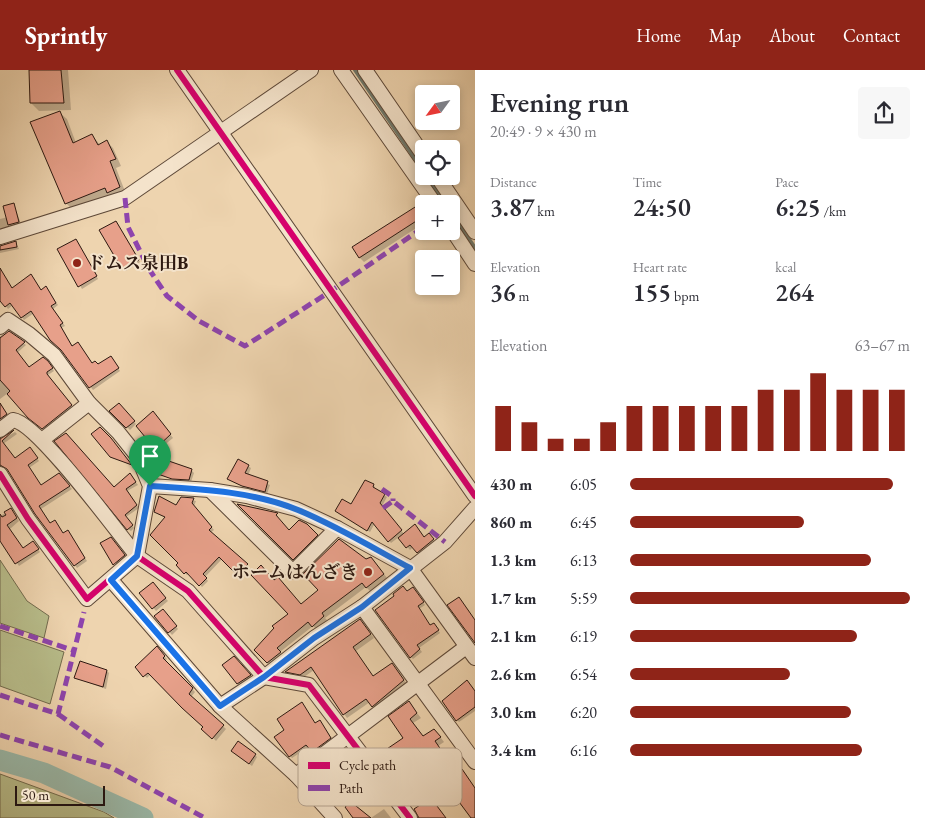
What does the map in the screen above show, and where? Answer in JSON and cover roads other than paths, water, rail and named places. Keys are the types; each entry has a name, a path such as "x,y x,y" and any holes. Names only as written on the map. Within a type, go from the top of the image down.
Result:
{"street":[{"path":"176,70 475,496"},
{"path":"0,237 125,198 311,70"},
{"path":"341,70 429,195"},
{"path":"365,70 415,143"},
{"path":"443,185 475,232"},
{"path":"459,240 475,264"},
{"path":"0,474 85,605 137,556 150,486 138,457 118,432 89,403 54,356 29,334 3,318"},
{"path":"42,440 89,403"},
{"path":"0,430 13,420 20,421 42,440 137,556 188,591 264,677 309,684 357,748"},
{"path":"150,486 210,490 246,496 296,509 337,528 410,568 475,658"},
{"path":"210,490 293,572 337,528"},
{"path":"220,706 264,677 314,638 362,607 445,542 475,508"},
{"path":"111,580 220,706 296,775"},
{"path":"362,607 475,762"},
{"path":"332,748 466,647"},
{"path":"324,806 335,818"},
{"path":"401,806 410,818"}],"waterway":[{"path":"355,70 415,159"},
{"path":"433,185 439,195"},
{"path":"460,226 475,248"},
{"path":"0,760 44,773 143,818"}],"place":[{"name":"ドムス泉田B","path":"77,263"},
{"name":"ホームはんざき","path":"368,572"}]}
